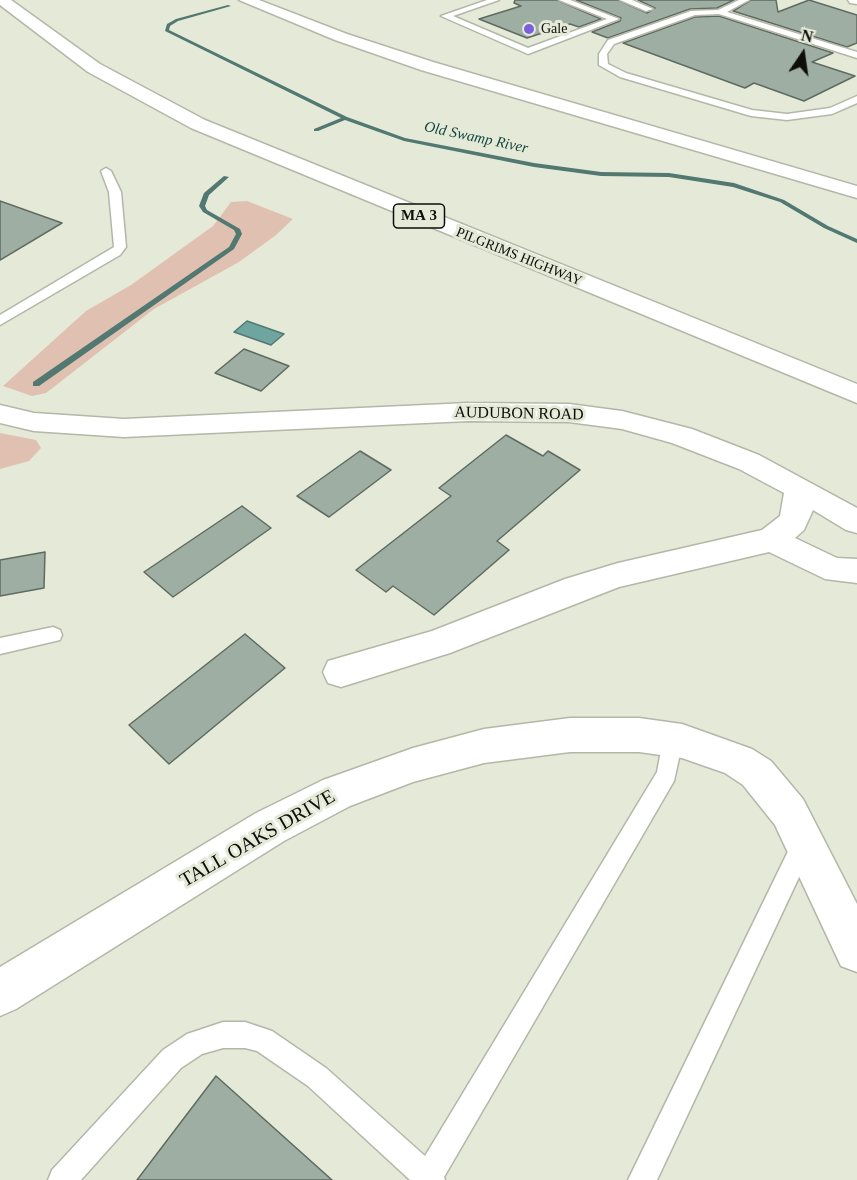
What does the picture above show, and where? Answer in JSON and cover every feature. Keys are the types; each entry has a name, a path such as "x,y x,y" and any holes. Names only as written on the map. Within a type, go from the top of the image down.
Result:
{"main road":[{"name":"PILGRIMS HIGHWAY","path":"2,0 93,68 198,124 857,394"},
{"path":"246,0 361,44 452,73 857,192"},
{"name":"AUDUBON ROAD","path":"0,414 51,424 124,428 210,426 468,412 578,414 653,428 712,446 799,488 857,522"},
{"path":"341,672 438,644 608,578 772,540 793,522 799,505 799,488"},
{"path":"772,540 816,563 836,570 857,571"},
{"name":"TALL OAKS DRIVE","path":"0,993 270,827 337,793 413,765 484,746 570,735 639,735 673,740 712,750 738,761 757,773 789,812 805,840 857,950"}],"lane":[{"path":"495,0 445,16 528,51 615,19 563,0"},
{"path":"624,0 649,9"},
{"path":"720,12 745,0"},
{"path":"857,56 720,12 694,13 611,42 603,54 604,65 624,75 751,113 787,117 832,111 857,99"},
{"path":"0,321 116,252 120,247 115,192 106,171"},
{"path":"0,646 53,635"},
{"path":"62,1180 172,1059 196,1043 223,1035 245,1035 263,1040 308,1071 430,1179 667,774 673,740"},
{"path":"642,1180 805,840"}],"shaded area":[{"path":"247,201 293,219 276,235 239,262 154,309 46,393 32,396 3,386 86,311 131,285 213,226 231,202"},
{"path":"0,433 36,440 41,448 29,461 0,469"}],"water":[{"path":"247,321 284,334 271,345 234,332"}],"building":[{"name":"Gale","path":"515,0 557,0 601,19 579,27 570,24 527,38 479,19 521,6 514,3"},
{"path":"576,0 618,0 647,13 655,8 638,0 734,0 717,8 690,9 608,38 592,32 620,21 621,18"},
{"path":"751,0 776,0 778,12 809,0 857,15 857,43 847,47 733,11"},
{"path":"719,16 833,53 812,62 855,76 804,101 754,83 745,88 623,43 695,17"},
{"path":"0,201 62,223 0,260"},
{"path":"244,349 289,366 261,391 215,373"},
{"path":"506,435 543,456 548,451 580,470 497,541 509,550 434,615 393,586 386,592 356,570 451,496 439,488"},
{"path":"360,451 391,470 329,517 297,496"},
{"path":"242,506 271,528 173,597 144,572"},
{"path":"45,552 44,588 0,596 0,560"},
{"path":"245,634 285,668 169,764 129,725"},
{"path":"216,1076 332,1180 137,1180"}],"waterway":[{"name":"Old Swamp River","path":"229,6 177,20 168,25 167,31 345,118"},
{"path":"316,130 345,118"},
{"name":"Old Swamp River","path":"345,118 404,139 534,165 601,174 669,175 734,185 782,201 826,227 857,241"},
{"path":"36,384 232,248 239,234 237,229 205,211 202,206 206,194 226,177"}],"place":[{"name":"Gale","path":"529,29"}]}
